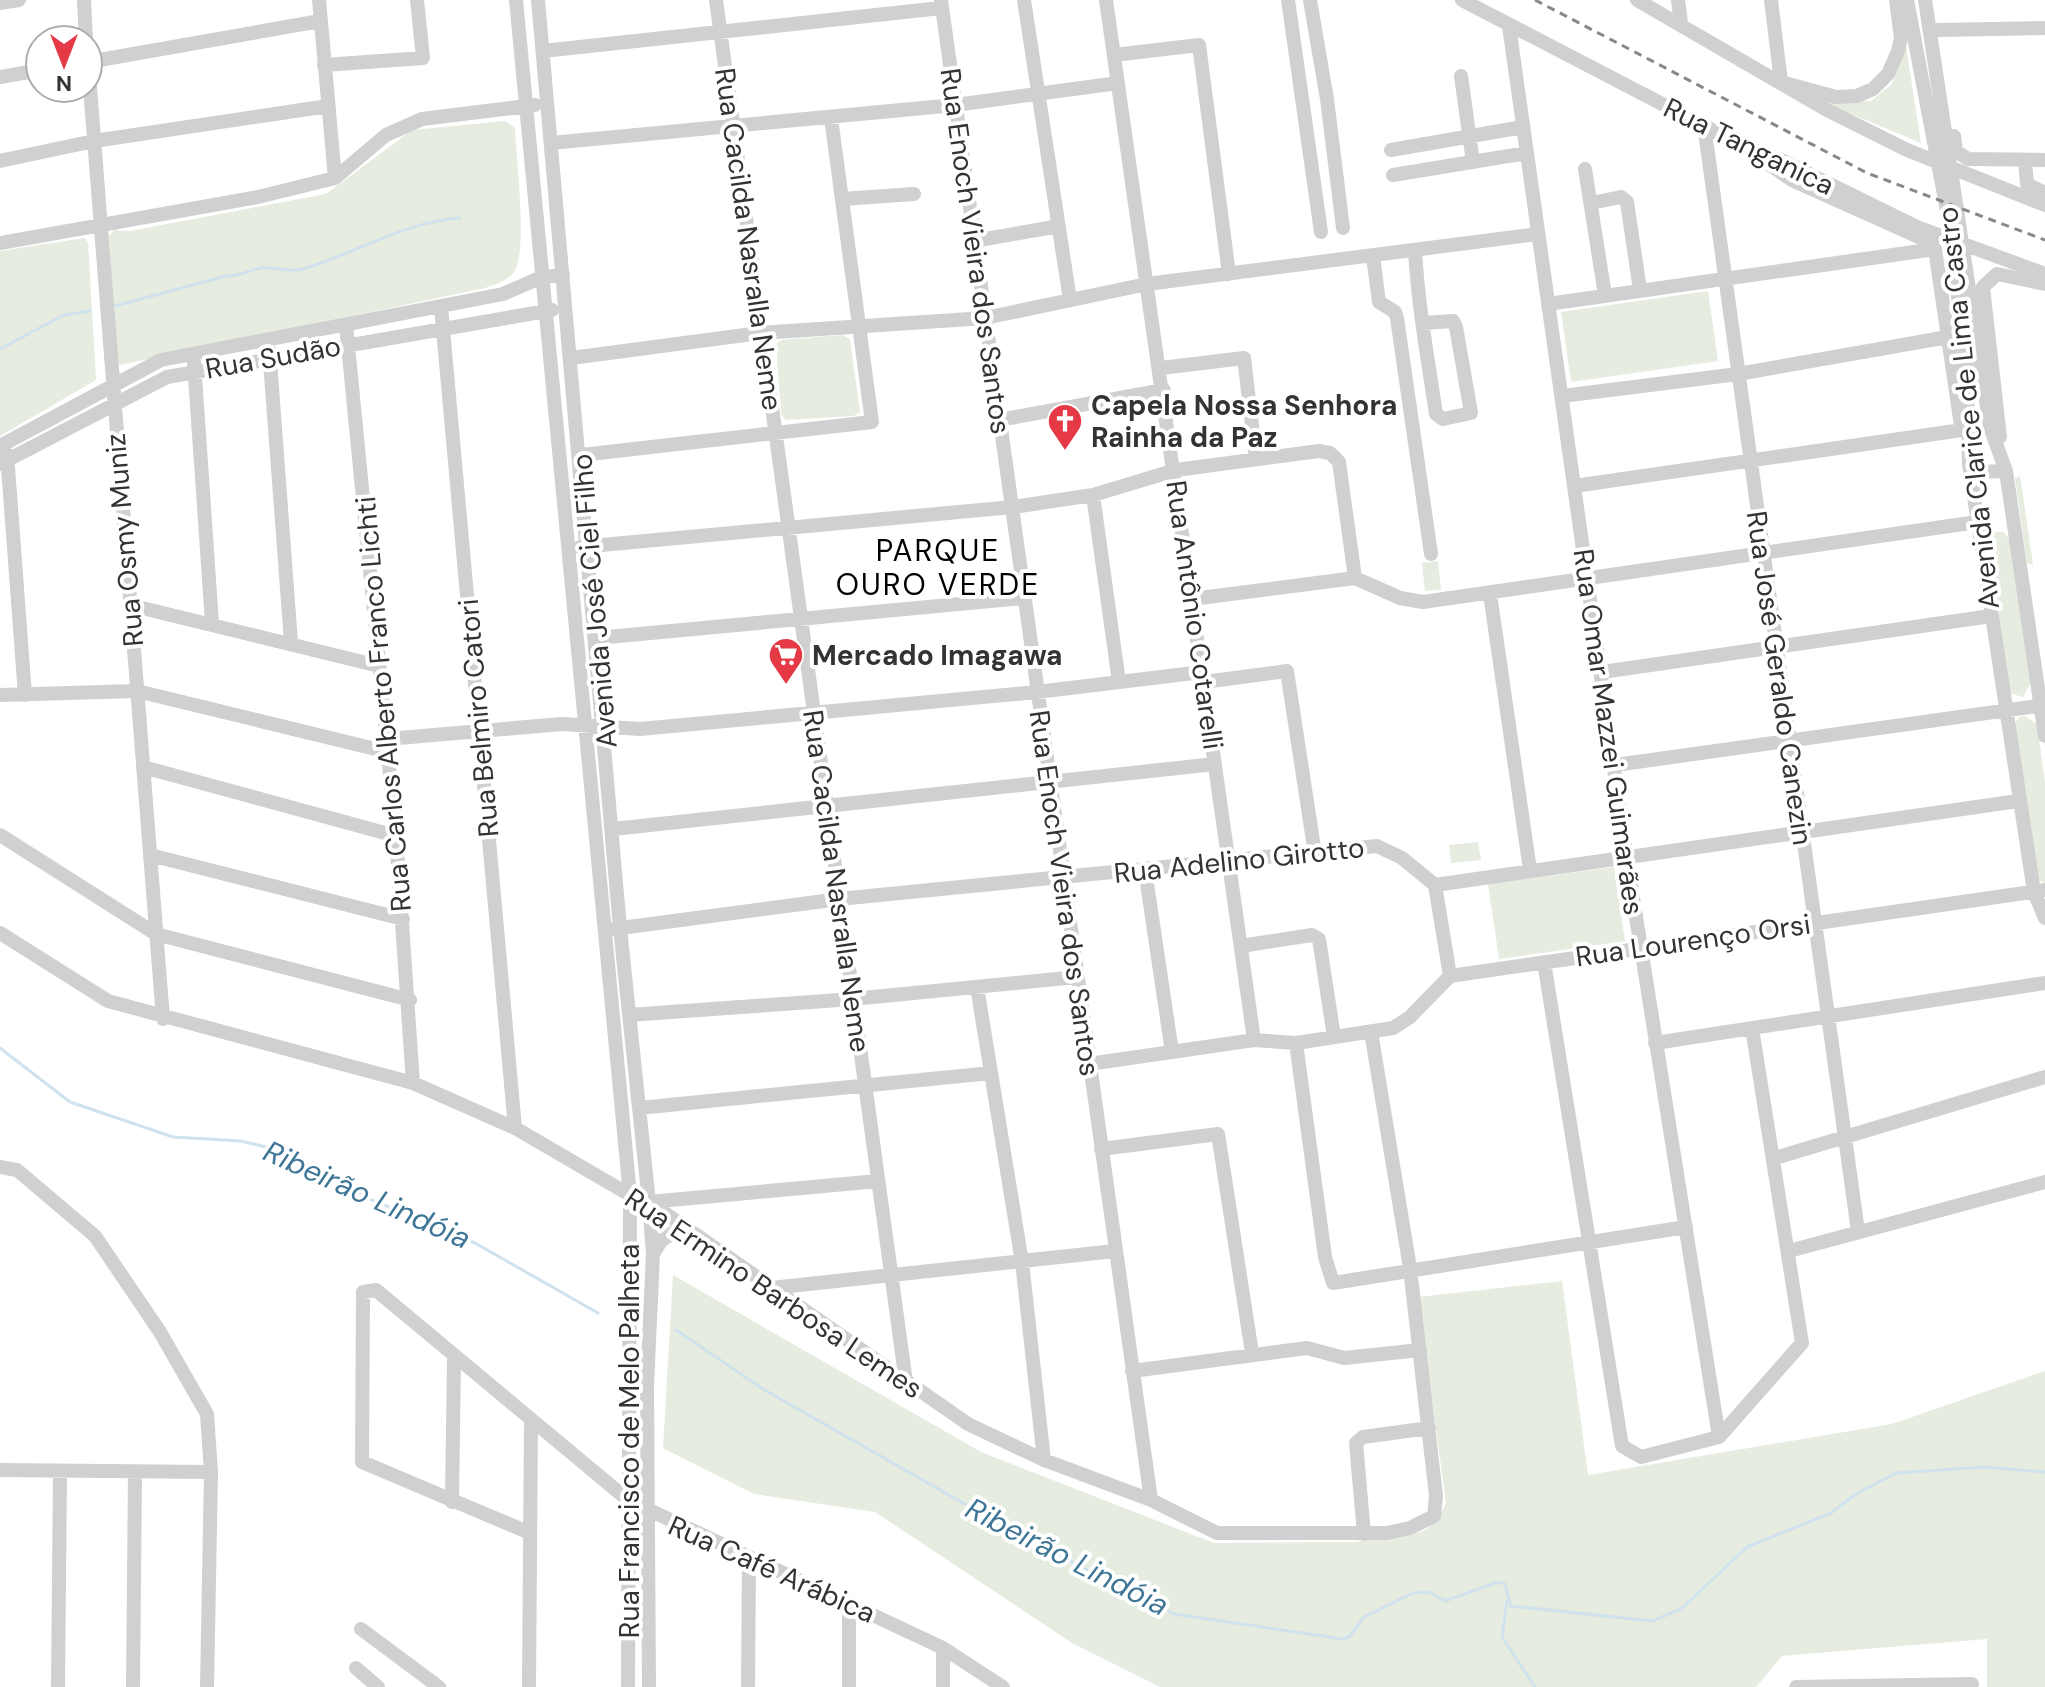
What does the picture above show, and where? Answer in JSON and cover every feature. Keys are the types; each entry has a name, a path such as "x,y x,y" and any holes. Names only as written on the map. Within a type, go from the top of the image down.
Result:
{"street":[{"path":"0,3 19,0"},
{"path":"84,0 85,24"},
{"path":"319,0 335,178"},
{"path":"324,65 423,58 417,0"},
{"name":"Avenida José Ciel Filho","path":"516,0 630,1195"},
{"name":"Avenida José Ciel Filho","path":"538,0 605,726 620,928 649,1202"},
{"name":"Rua Cacilda Nasralla Neme","path":"716,0 906,1382"},
{"path":"1024,0 1041,95 1070,300"},
{"name":"Rua Antônio Cotarelli","path":"1106,0 1176,470 1254,1040"},
{"path":"1288,0 1321,232"},
{"path":"1310,0 1327,99 1343,228"},
{"name":"Rua Tanganica","path":"1462,0 1741,145 1781,160 1917,227 2045,274"},
{"path":"1637,0 1825,109 1907,150 2045,205"},
{"path":"1678,0 1681,23"},
{"path":"1771,0 1781,82"},
{"path":"1781,82 1836,97 1857,96 1873,89 1888,74 1898,51 1901,38 1896,0"},
{"path":"1907,0 1927,35"},
{"path":"1925,0 1927,35 1956,151 1968,159 2045,160"},
{"path":"1927,35 1932,0"},
{"path":"543,51 941,4"},
{"name":"Rua Enoch Vieira dos Santos","path":"941,4 1151,1500"},
{"path":"104,59 320,21"},
{"name":"Rua Omar Mazzei Guimarães","path":"1509,26 1626,854 1719,1437"},
{"path":"1927,35 2045,28"},
{"name":"Avenida Clarice de Lima Castro","path":"1927,35 1990,427 2006,471 2043,705 2045,736"},
{"name":"Avenida Clarice de Lima Castro","path":"1927,35 1967,373 1970,468 1977,522 2018,801 2045,918"},
{"path":"1114,55 1199,45 1229,274"},
{"path":"0,77 24,73"},
{"path":"1461,76 1473,162"},
{"path":"551,143 955,105 1118,83"},
{"name":"Rua Osmy Muniz","path":"91,104 163,1019"},
{"path":"0,243 258,197 335,178 386,135 422,119 548,104"},
{"path":"0,161 94,141 328,106"},
{"path":"581,455 872,422 831,118"},
{"name":"Rua José Geraldo Canezin","path":"1704,125 1858,1231"},
{"path":"1391,150 1523,127"},
{"path":"1741,145 1792,180 1928,241 1935,249 1970,468 2006,471"},
{"path":"1393,175 1527,153"},
{"path":"2025,161 2027,184 2045,193"},
{"path":"1585,169 1605,295"},
{"path":"842,199 914,194"},
{"path":"1591,203 1621,197 1627,202 1640,290"},
{"path":"974,241 1059,226"},
{"path":"1894,253 1901,246 1901,231"},
{"path":"571,358 760,333 985,318 1147,284 1538,234"},
{"path":"1548,304 1935,249"},
{"path":"1415,250 1423,323 1436,414 1443,419 1466,416 1471,413 1456,327 1446,320 1423,323"},
{"path":"1373,256 1379,302 1395,312 1397,318 1431,554"},
{"path":"2002,453 1983,287 1997,274 2045,284"},
{"name":"Rua Sudão","path":"4,444 161,360 503,294 542,277 563,275"},
{"name":"Rua Belmiro Catori","path":"441,307 515,1128"},
{"name":"Rua Sudão","path":"4,462 167,377 566,308"},
{"name":"Rua Carlos Alberto Franco Lichti","path":"346,325 396,836 410,1000 413,1083"},
{"path":"1562,396 1738,374 1948,337"},
{"path":"268,340 291,642"},
{"path":"193,354 212,623"},
{"path":"1161,368 1244,358 1256,459"},
{"path":"999,420 1164,390"},
{"path":"1574,486 1962,430"},
{"path":"4,444 25,695"},
{"path":"568,548 1013,507 1093,495 1176,470 1319,451 1330,453 1339,462 1355,578"},
{"path":"1093,495 1119,682"},
{"path":"1192,599 1355,578 1411,602 1490,594 1977,522"},
{"path":"1490,594 1530,870"},
{"path":"597,638 1024,598"},
{"path":"130,605 379,666"},
{"path":"1602,672 1991,616"},
{"path":"0,695 137,691 387,745 479,731 583,723 640,729 1119,682 1287,671 1315,854"},
{"path":"1615,765 2043,705"},
{"path":"613,829 1215,764"},
{"path":"143,767 396,836"},
{"path":"1089,1064 1254,1040 1296,1043 1371,1032 1404,1022 1450,976 1435,885 1626,854 2018,801"},
{"path":"0,835 156,934 410,1000"},
{"name":"Rua Adelino Girotto","path":"603,930 839,899 1145,870 1229,858 1253,861 1377,846 1401,849 1435,885"},
{"path":"150,855 403,919"},
{"path":"1145,870 1172,1052"},
{"name":"Rua Lourenço Orsi","path":"1450,976 2040,891"},
{"name":"Rua Ermino Barbosa Lemes","path":"0,933 108,1001 163,1019 413,1083 515,1128 630,1195 649,1202 968,1424 1044,1460 1151,1500 1217,1533 1364,1534 1403,1530 1427,1522 1436,1507 1429,1428"},
{"path":"1241,946 1312,935 1319,939 1334,1037"},
{"path":"1544,962 1622,1446 1641,1457 1719,1437 1802,1343 1752,1028"},
{"path":"629,1015 853,999 1077,977"},
{"path":"1655,1043 2045,983"},
{"path":"977,987 1022,1262 1044,1460"},
{"path":"1364,1534 1356,1443 1363,1437 1429,1428 1410,1268 1371,1032"},
{"path":"1296,1043 1330,1279 1338,1283 1410,1268 1686,1227"},
{"path":"639,1108 991,1073"},
{"path":"1775,1158 2045,1077"},
{"path":"1101,1149 1218,1134 1252,1353"},
{"path":"0,1167 17,1170 95,1236 160,1332 207,1414 211,1472 207,1687"},
{"path":"649,1202 878,1181"},
{"path":"1789,1251 2045,1182"},
{"name":"Rua Francisco de Melo Palheta","path":"628,1687 630,1195"},
{"path":"653,1254 661,1241 681,1227 687,1199"},
{"name":"Rua Francisco de Melo Palheta","path":"649,1202 653,1254 647,1512 649,1687"},
{"path":"771,1288 1115,1251"},
{"name":"Rua Café Arábica","path":"452,1502 362,1462 360,1295 366,1290 376,1290 628,1500 647,1512 943,1648 1003,1687"},
{"path":"1132,1371 1307,1348 1344,1358 1420,1350"},
{"path":"454,1357 452,1502 530,1533"},
{"path":"529,1687 531,1419"},
{"path":"0,1470 211,1472"},
{"path":"58,1687 60,1471"},
{"path":"133,1687 135,1472"},
{"path":"748,1687 749,1560"},
{"path":"849,1603 849,1687"},
{"path":"361,1629 439,1687"},
{"path":"943,1648 943,1687"},
{"path":"356,1668 378,1687"},
{"path":"1796,1687 1972,1684"}],"shaded area":[{"path":"1905,40 1921,143 1820,101 1871,101 1892,84"},
{"path":"505,121 515,128 521,220 516,268 506,279 485,288 120,365 116,359 109,236 114,230 130,231 326,194 412,130"},
{"path":"84,238 88,242 96,380 0,436 0,251"},
{"path":"1708,291 1718,361 1571,382 1561,312"},
{"path":"842,335 850,339 860,412 854,416 786,420 781,415 776,344 782,340"},
{"path":"2020,476 2033,565 2027,563 2015,478"},
{"path":"1989,532 2003,532 2010,539 2031,682 2023,697 2009,693"},
{"path":"1438,561 1441,590 1425,591 1422,563"},
{"path":"2025,716 2037,724 2045,782 2045,883 2036,879 2013,725"},
{"path":"1478,842 1481,860 1451,863 1449,845"},
{"path":"1614,867 1625,941 1499,959 1488,884"},
{"path":"673,1275 981,1452 1214,1543 1353,1542 1424,1531 1437,1521 1446,1503 1418,1297 1562,1281 1588,1475 1892,1424 2045,1371 2045,1687 1987,1687 1987,1639 1782,1656 1756,1687 1160,1687 1072,1643 875,1512 754,1494 663,1448"}],"waterway":[{"path":"115,306 261,268 303,269 419,225 460,218"},
{"path":"0,349 64,315 90,311"},
{"name":"Ribeirão Lindóia","path":"0,1048 70,1102 173,1137 241,1141 274,1149 372,1200 475,1243 598,1313"},
{"name":"Ribeirão Lindóia","path":"676,1330 763,1389 1021,1536 1174,1614 1343,1639 1349,1637 1364,1617 1413,1593 1429,1592 1445,1601 1498,1582 1505,1584 1511,1606 1652,1621 1681,1609 1747,1547 1831,1513 1856,1494 1896,1473 1983,1467 2045,1472"},
{"path":"1507,1601 1502,1637 1535,1687"}],"railway":[{"path":"1535,0 1867,173 2045,240"}],"place":[{"name":"Capela Nossa Senhora Rainha da Paz","path":"1065,452"},
{"name":"Mercado Imagawa","path":"786,686"}],"district":[{"name":"PARQUE OURO VERDE","path":"938,568"}]}
